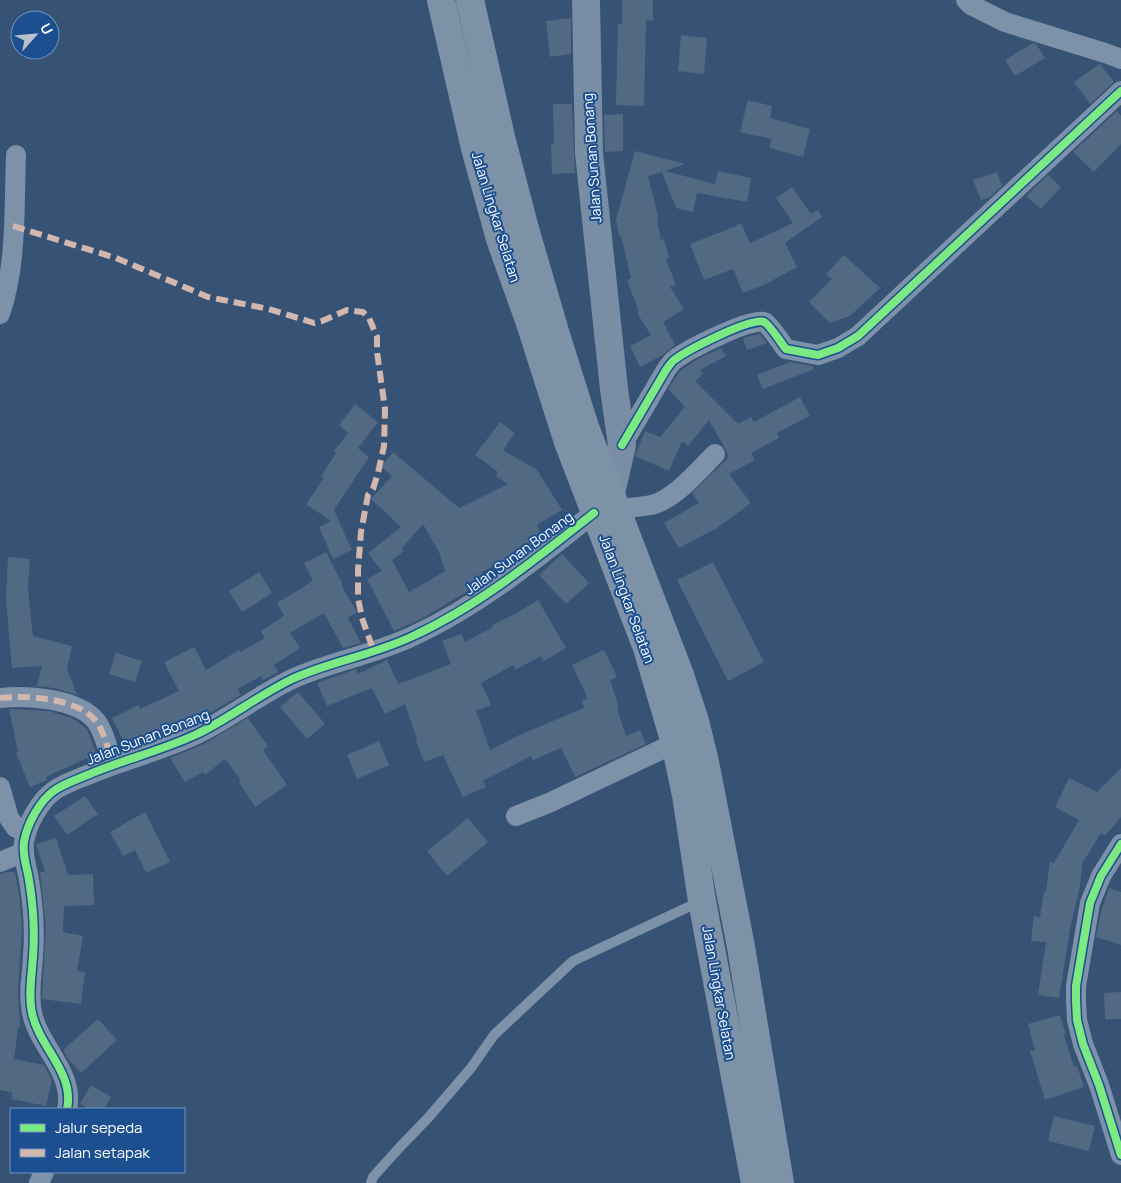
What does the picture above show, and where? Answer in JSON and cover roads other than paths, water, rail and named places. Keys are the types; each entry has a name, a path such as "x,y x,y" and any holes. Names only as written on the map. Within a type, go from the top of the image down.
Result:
{"highway":[{"name":"Jalan Lingkar Selatan","path":"441,0 475,148 500,239 530,323 568,442 607,505 680,675 695,721 709,781 747,982 780,1183"},
{"name":"Jalan Lingkar Selatan","path":"470,0 500,137 525,230 607,505 675,744 686,795 702,901 754,1183"},
{"path":"718,986 747,982"}],"street":[{"name":"Jalan Sunan Bonang","path":"67,1108 69,1098 65,1080 38,1032 32,1013 30,990 34,930 30,882 24,852 27,830 42,803 55,790 113,765 195,735 296,677 389,647 415,635 494,589 607,505 622,445 614,389 589,153 586,0"},
{"path":"966,0 971,5 1004,22 1105,52 1121,59"},
{"path":"622,445 666,370 674,361 730,330 751,322 762,321 767,324 786,349 818,355 838,348 858,336 1121,91"},
{"path":"0,314 9,282 16,156"},
{"path":"607,505 651,505 664,501 697,473 715,454"},
{"path":"0,698 46,699 68,704 79,709 96,722 101,730 113,765"},
{"path":"516,816 551,802 675,744"},
{"path":"0,786 8,818 16,828 27,830"},
{"path":"1121,844 1101,876 1090,903 1076,986 1076,1000 1077,1020 1083,1044 1099,1085 1121,1155"},
{"path":"0,862 24,852"}],"lane":[{"path":"371,1183 373,1177 398,1148 428,1118 472,1068 494,1035 573,961 702,901"}]}
